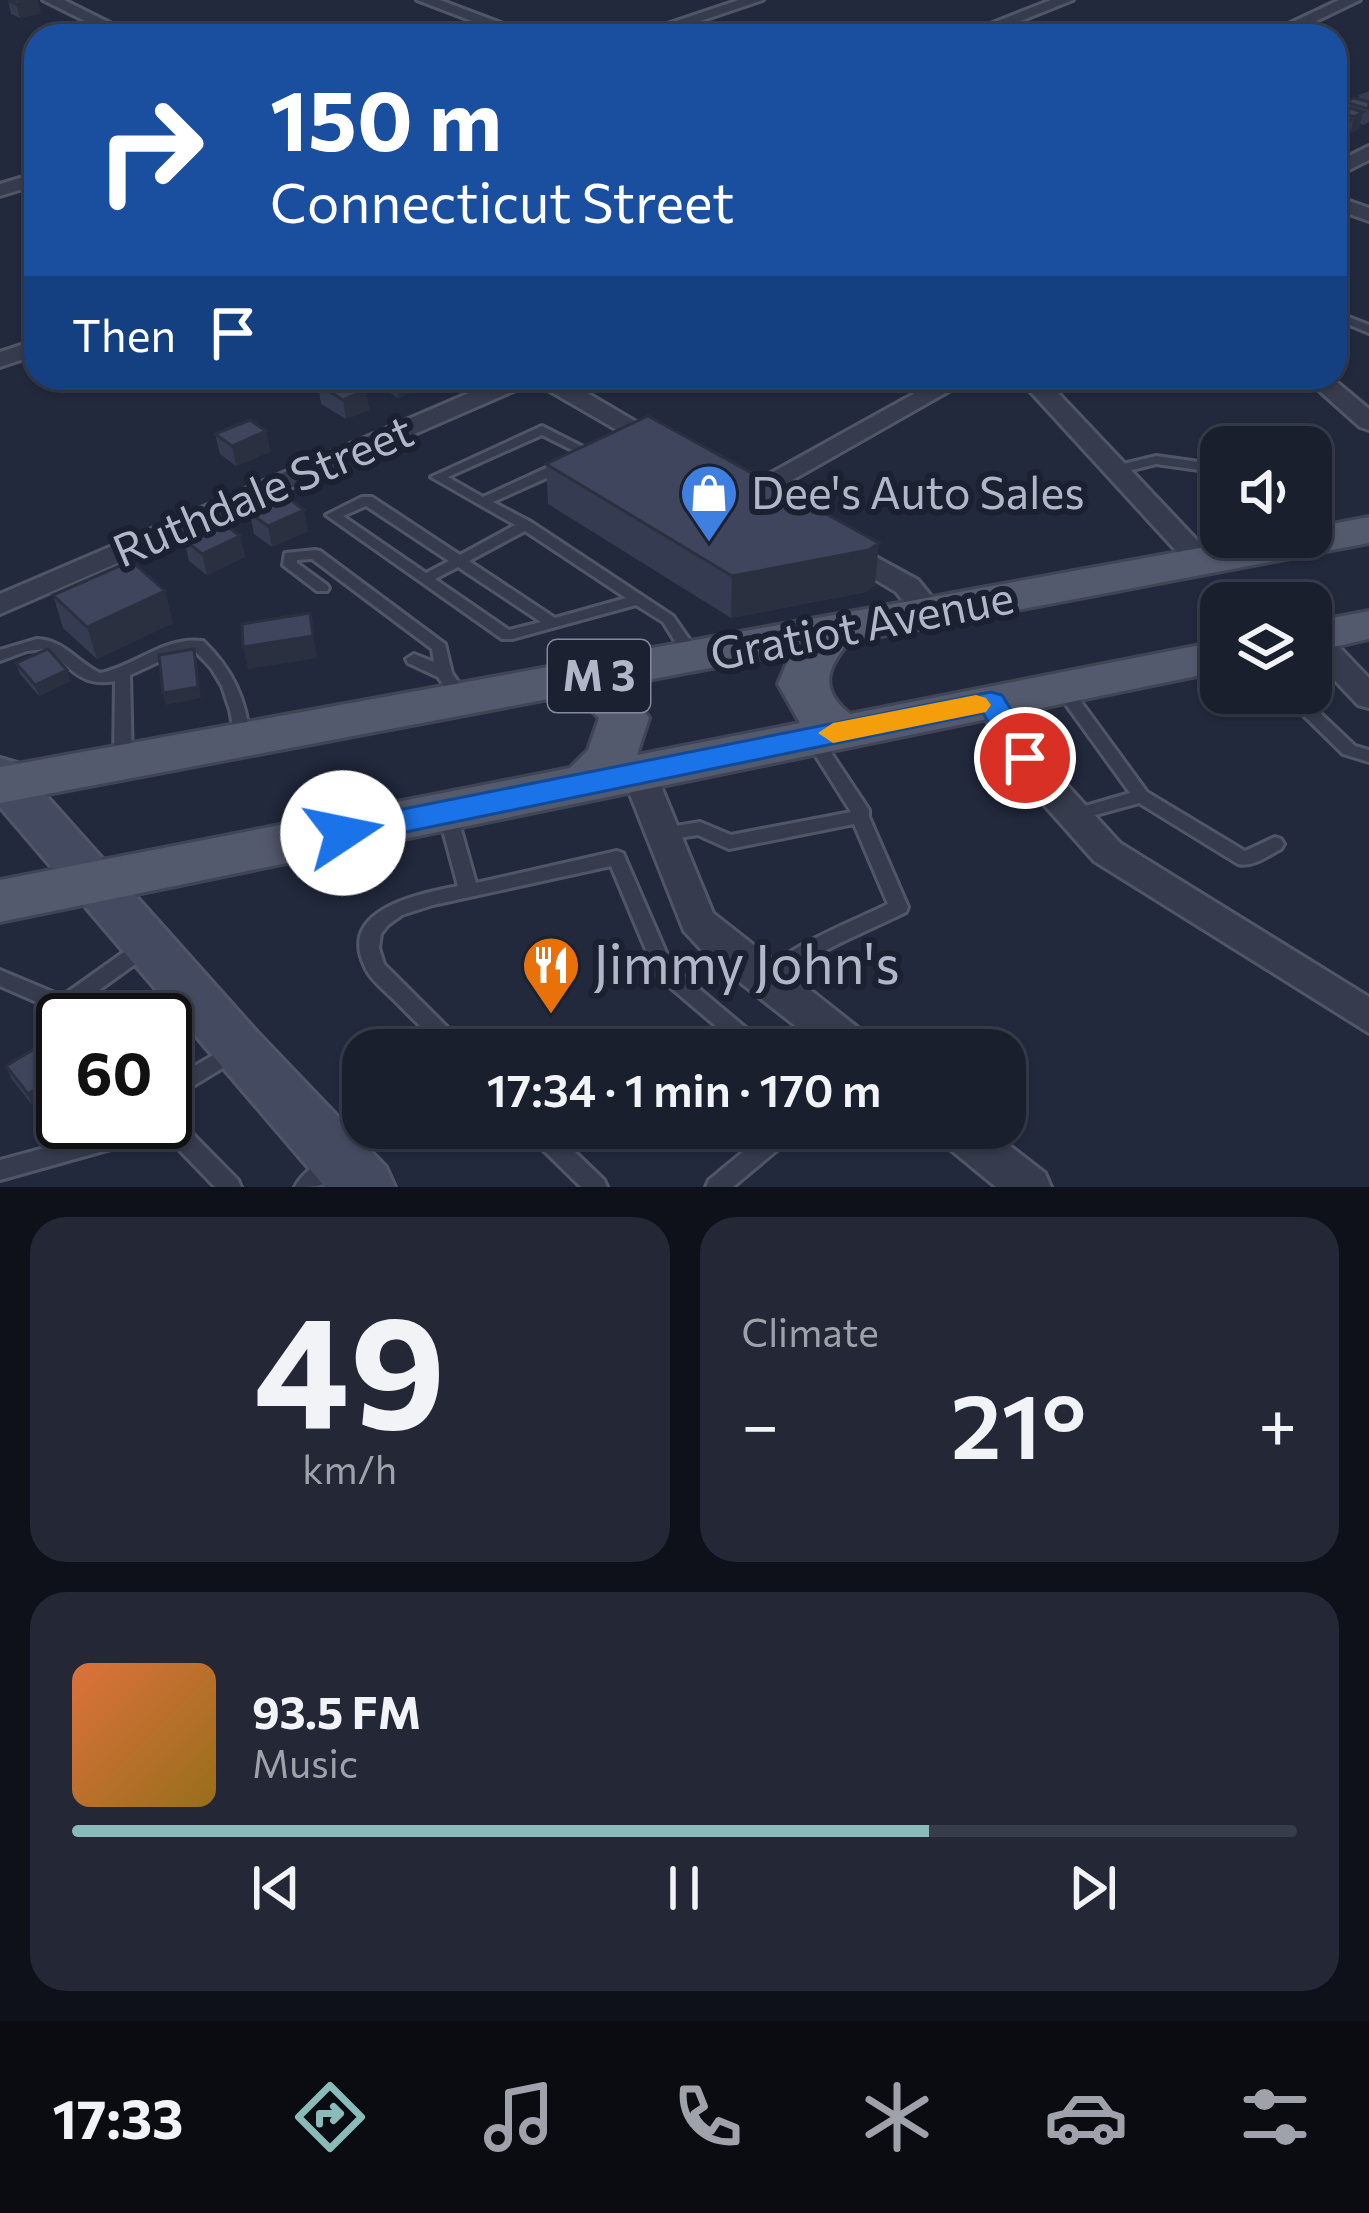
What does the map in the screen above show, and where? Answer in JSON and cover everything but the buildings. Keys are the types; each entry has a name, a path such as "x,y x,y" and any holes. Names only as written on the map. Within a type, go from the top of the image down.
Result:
{"main road":[{"name":"Gratiot Avenue","path":"1332,535 1369,530"},
{"name":"Gratiot Avenue","path":"3,781 242,740 453,686 586,678 1215,558"},
{"path":"1332,633 1369,626"},
{"path":"826,734 801,689 802,673 811,656 832,631"},
{"name":"M 3","path":"3,905 92,883 1200,660"},
{"path":"586,678 617,702 624,718 611,757 586,784"},
{"path":"3,781 237,1049 336,1178"}],"street":[{"path":"51,0 102,24"},
{"path":"425,0 494,24"},
{"path":"454,9 486,0"},
{"path":"678,24 755,0"},
{"path":"1000,24 1065,0"},
{"path":"1298,24 1352,0"},
{"name":"Ruthdale Street","path":"0,605 497,390"},
{"path":"565,390 687,459"},
{"path":"749,493 938,390"},
{"path":"1041,390 1201,561"},
{"path":"1358,403 1369,422"},
{"path":"808,528 907,586 929,612"},
{"path":"1332,659 1369,697"},
{"path":"991,702 1040,780 1107,852 1369,1017"},
{"path":"639,774 698,921 829,1029"},
{"path":"981,1149 1029,1187"}],"lane":[{"path":"482,502 590,454 542,430 437,477 482,502 526,525 640,599 668,619 694,658"},
{"path":"1116,470 1156,460 1200,464"},
{"path":"553,623 367,500 333,515 507,636 640,599"},
{"path":"425,579 526,525"},
{"path":"322,588 290,565 290,556 315,554 439,646 453,686"},
{"path":"0,656 32,641 49,643 98,679 123,677 147,658 197,644 225,670 240,701 242,740"},
{"path":"413,659 453,686"},
{"path":"123,677 123,762"},
{"path":"1062,688 1141,796 1244,859 1275,844"},
{"path":"1311,714 1349,749 1369,756"},
{"path":"766,980 789,962 899,907 826,734"},
{"path":"1070,817 1141,796"},
{"path":"447,812 469,890"},
{"path":"664,834 700,828 729,842 860,817"},
{"path":"436,1029 375,968 367,953 368,936 389,912 617,857 664,971 733,1029"},
{"path":"93,993 148,946"},
{"path":"0,978 36,995"},
{"path":"192,1077 237,1049"},
{"path":"192,1148 230,1187"},
{"path":"0,1170 73,1149"},
{"path":"557,1149 596,1187"},
{"path":"717,1187 762,1149"}],"slow traffic":[{"path":"833,733 976,705"}],"place":[{"name":"Dee's Auto Sales","path":"709,544"},
{"name":"Jimmy John's","path":"551,1016"}],"route":[{"path":"343,833 991,702 1025,758"}]}
